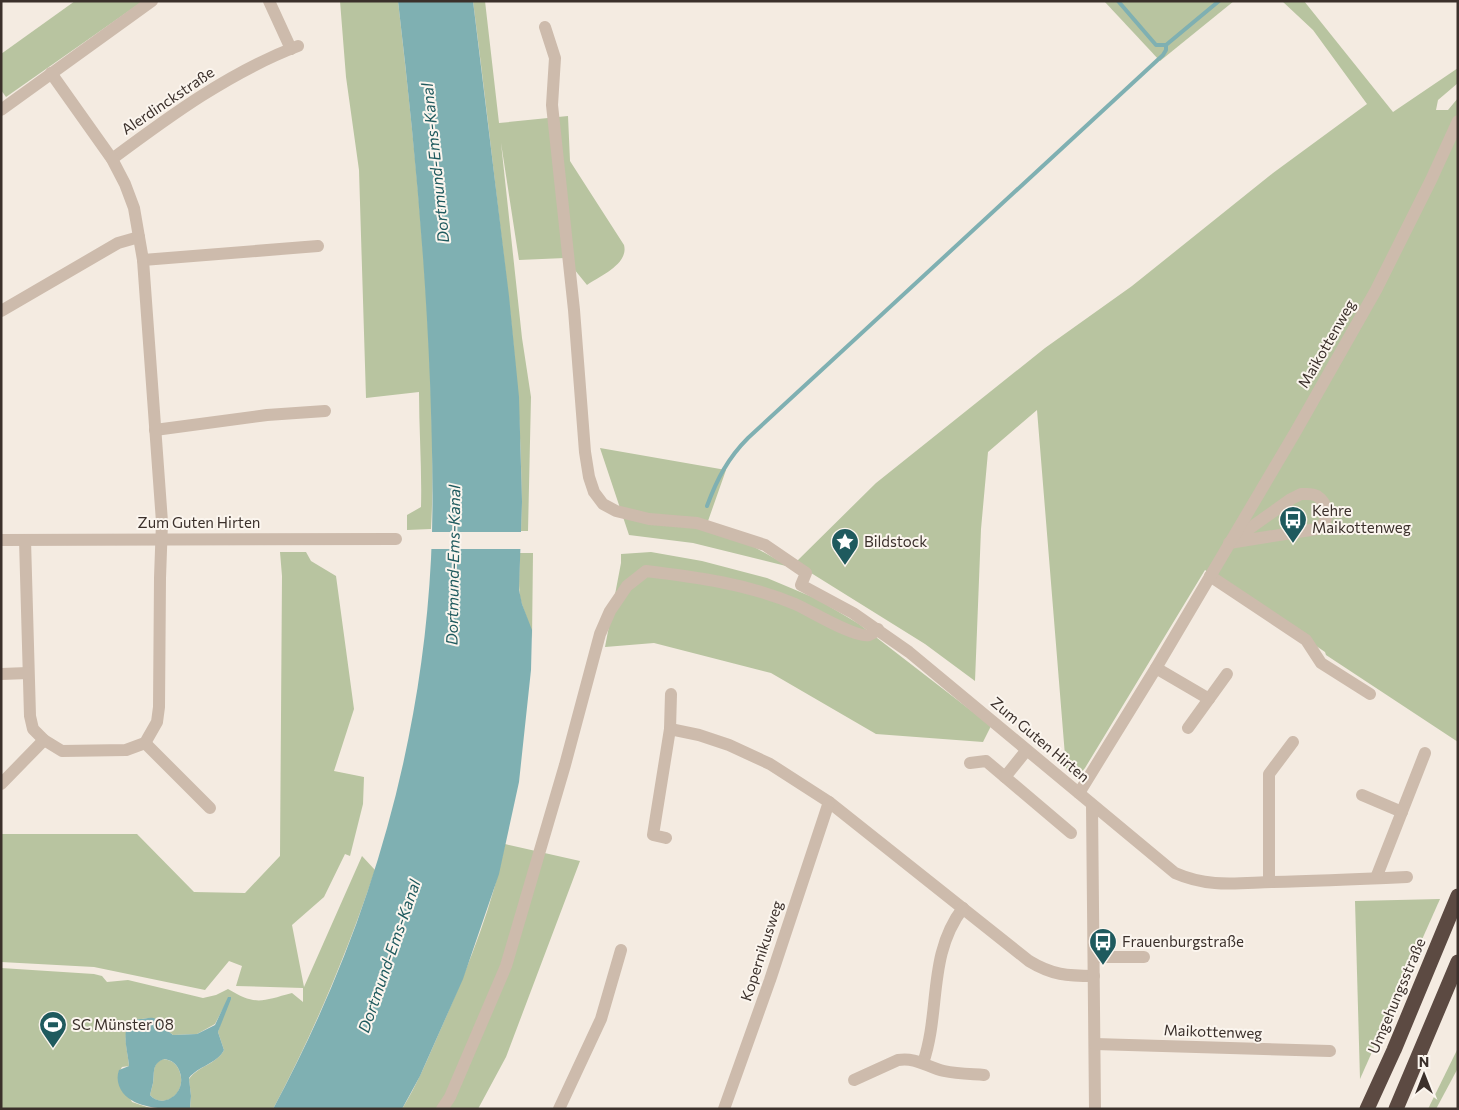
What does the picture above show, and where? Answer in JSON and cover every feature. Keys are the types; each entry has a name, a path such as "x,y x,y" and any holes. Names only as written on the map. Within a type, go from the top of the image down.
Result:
{"highway":[{"name":"Umgehungsstraße","path":"1368,1109 1458,896"},
{"path":"1396,1109 1458,962"}],"street":[{"path":"1,110 152,1"},
{"name":"Alerdinckstraße","path":"112,159 157,125 206,92 276,55 295,48 269,1"},
{"name":"Zum Guten Hirten","path":"545,27 555,58 552,105 574,310 585,452 594,492 603,504 616,511 648,519 697,523 765,545 806,573 801,585 823,595 878,629 909,652 1175,873 1201,883 1216,884 1408,877"},
{"path":"25,540 30,716 34,729 44,740 62,751 126,750 145,743 157,722 159,707 162,522 143,260 134,208 125,184 112,159 51,73"},
{"name":"Maikottenweg","path":"1079,793 1156,668 1296,431 1376,290 1458,121"},
{"path":"1,311 118,243 139,237"},
{"path":"143,260 318,246"},
{"path":"155,430 267,415 325,411"},
{"path":"1301,494 1317,496 1325,505 1327,517 1322,526 1317,530 1229,543 1301,494"},
{"name":"Zum Guten Hirten","path":"1,540 396,539"},
{"path":"442,1109 450,1097 506,966 565,765 600,634 610,611 627,586 646,571 701,578 762,592 795,604 861,635 869,635 878,629"},
{"path":"1210,576 1306,640 1321,663 1370,694"},
{"path":"1156,668 1209,699"},
{"path":"1,674 28,673"},
{"path":"1188,728 1227,674"},
{"path":"666,838 653,835 670,729 671,694"},
{"path":"670,729 722,743 754,756 770,764 829,802 1029,961 1043,970 1062,975 1094,976"},
{"path":"1,784 44,740"},
{"path":"1269,882 1269,774 1293,742"},
{"path":"145,743 210,808"},
{"path":"1005,777 1026,751"},
{"path":"1376,878 1425,753"},
{"path":"970,763 986,761 1071,833"},
{"path":"1362,795 1402,812"},
{"name":"Kopernikusweg","path":"724,1109 770,980 829,802"},
{"path":"1092,805 1095,1109"},
{"path":"923,1063 929,1041 936,982 942,953 952,922 963,908"},
{"path":"559,1109 601,1019 621,950"},
{"path":"1094,957 1144,957"},
{"name":"Maikottenweg","path":"1095,1044 1330,1051"},
{"path":"854,1080 898,1060 913,1059 946,1072 984,1075"}],"green space":[{"path":"75,1 143,1 6,97 1,90 1,54"},
{"path":"340,1 398,1 417,184 428,321 432,448 431,529 407,530 407,515 421,507 419,392 366,398 359,170 346,77"},
{"path":"473,1 485,1 499,123 568,116 570,161 624,245 624,252 618,264 587,285 565,258 519,260 501,143 522,338 531,397 528,531 521,531 521,457 513,345"},
{"path":"1104,1 1234,1 1160,61"},
{"path":"1282,1 1304,1 1393,112 1458,68 1458,83 1438,100 1436,110 1448,110 1458,98 1458,742 1326,655 1325,652 1205,570 1085,768 1080,774 1072,775 1066,768 1037,410 988,452 981,529 975,681 925,644 795,563 876,483 1045,348 1132,286 1273,173 1367,104 1313,30"},
{"path":"600,448 726,470 708,521 790,567 693,543 629,535"},
{"path":"280,552 306,552 311,561 336,576 354,709 334,771 364,777 363,804 350,856 345,854 324,897 292,925 304,987 362,856 375,870 329,992 288,1080 273,1109 190,1109 189,1079 197,1071 217,1059 224,1050 218,1032 229,997 215,1024 197,1034 173,1035 155,1020 147,1018 131,1021 126,1032 129,1066 122,1067 118,1074 132,1102 153,1109 1,1109 1,968 94,974 102,976 107,982 128,980 203,998 216,995 228,989 253,1000 266,1000 292,993 303,1002 303,988 236,986 242,966 229,961 205,990 94,967 1,962 1,834 137,834 194,892 245,893 280,856 282,576"},
{"path":"651,552 702,561 767,578 817,599 859,624 991,726 983,742 876,734 771,673 654,643 605,647 621,563 621,554"},
{"path":"520,553 533,553 532,639 520,597"},
{"path":"505,844 580,861 506,1057 478,1109 402,1109 413,1091 468,964 486,916"},
{"path":"1440,899 1360,1079 1355,901"},
{"path":"1458,1048 1458,1068 1436,1109 1428,1109"},
{"path":"163,1059 171,1061 176,1065 181,1079 180,1086 173,1097 161,1101 150,1095 155,1066"}],"water":[{"name":"Dortmund-Ems-Kanal","path":"398,1 473,1 509,296 519,397 522,502 519,590 532,630 531,670 519,782 499,874 463,979 420,1076 402,1109 273,1109 306,1044 335,978 361,911 383,843 401,774 415,703 425,632 431,559 432,515 430,382 418,192"},
{"path":"228,997 231,997 218,1032 224,1050 217,1059 189,1078 190,1109 145,1106 129,1099 123,1093 119,1085 118,1076 119,1070 129,1066 126,1031 128,1025 133,1021 154,1018 173,1035 197,1034 215,1025","holes":["167,1059 173,1062 179,1070 180,1086 173,1097 161,1101 150,1095 155,1066 160,1061"]}],"pier":[{"path":"429,532 523,532 523,549 429,549"}],"waterway":[{"path":"1118,1 1156,45 1166,45 1219,1"},
{"path":"707,506 724,469 748,438 1163,55 1166,45"}],"place":[{"name":"Kehre Maikottenweg","path":"1293,544"},
{"name":"Bildstock","path":"845,566"},
{"name":"Frauenburgstraße","path":"1103,966"},
{"name":"SC Münster 08","path":"53,1049"}]}
